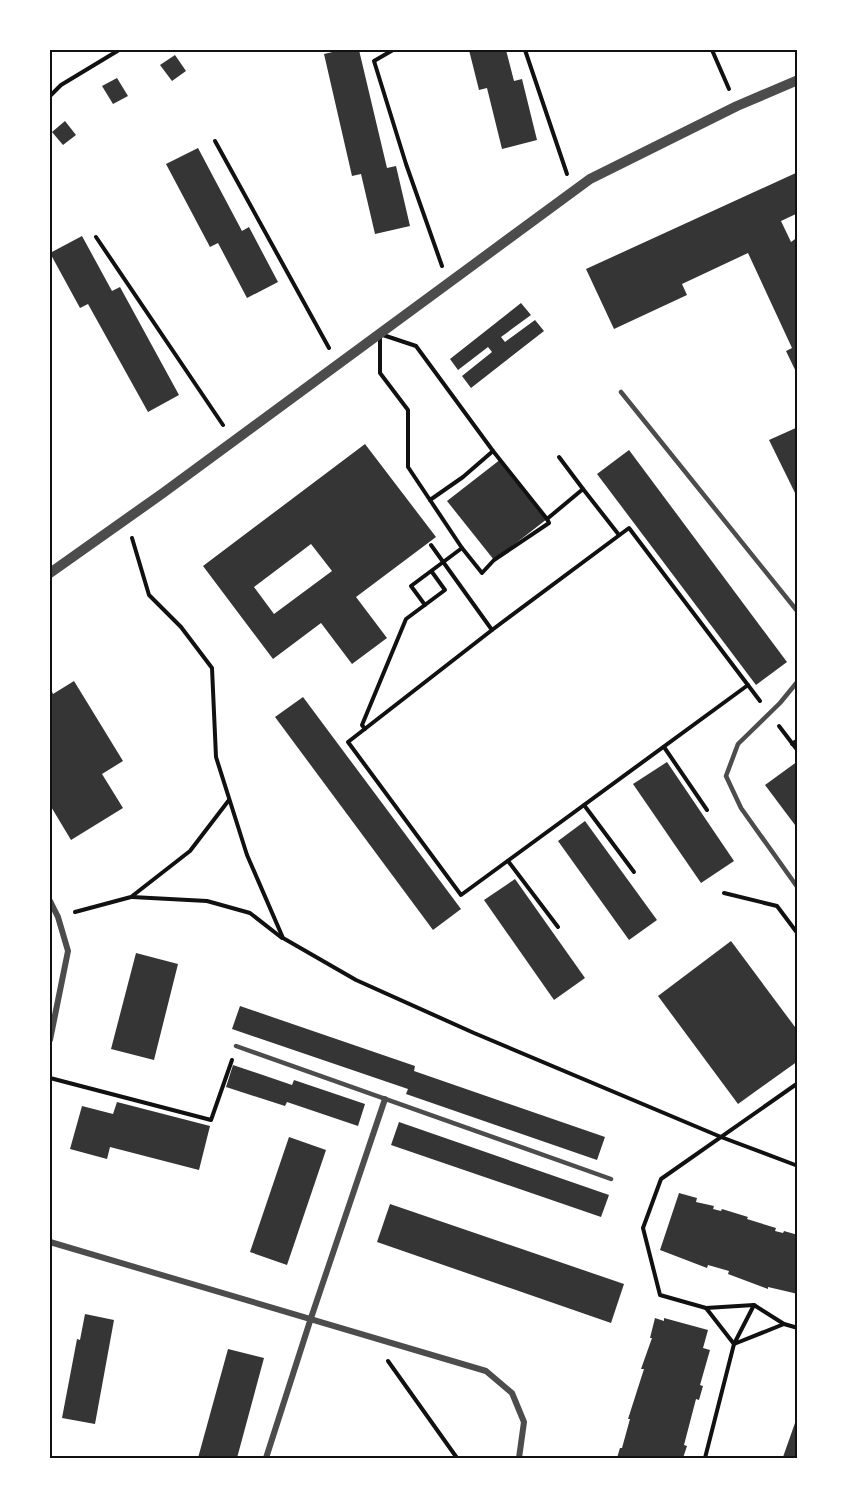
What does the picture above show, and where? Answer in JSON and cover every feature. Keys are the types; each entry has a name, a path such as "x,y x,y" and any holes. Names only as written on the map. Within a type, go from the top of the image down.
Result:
{"street":[{"path":"50,573 126,520 590,179 737,106 798,80"},
{"path":"50,901 58,917 68,951 50,1040"},
{"path":"266,1458 385,1099"},
{"path":"50,1242 486,1371 512,1393 524,1422 519,1458"}],"lane":[{"path":"621,392 798,612"},
{"path":"798,681 738,744 726,776 741,808 798,888"},
{"path":"236,1046 610,1179"}],"path":[{"path":"50,96 61,85 119,50"},
{"path":"393,50 374,61 406,164 448,283"},
{"path":"525,50 573,192"},
{"path":"712,50 737,106"},
{"path":"214,141 338,364"},
{"path":"96,237 234,441"},
{"path":"548,519 493,451 416,346 380,334 380,373 408,410 408,467 462,548 482,573 494,560 549,523 548,519 583,489"},
{"path":"430,500 463,477 493,451"},
{"path":"559,457 619,535"},
{"path":"126,520 149,595 181,627 212,668 216,757 247,855 283,938"},
{"path":"748,686 461,895 348,742 492,630 629,528 798,751"},
{"path":"431,545 492,630"},
{"path":"425,605 411,586 462,548"},
{"path":"365,729 362,724 406,619 445,590 432,572"},
{"path":"792,744 798,740"},
{"path":"664,747 707,810"},
{"path":"131,897 190,850 230,800"},
{"path":"584,805 634,872"},
{"path":"508,861 558,927"},
{"path":"724,893 777,906 798,934"},
{"path":"58,917 131,897 207,901 250,913 283,938 356,980 485,1038 721,1137 798,1166"},
{"path":"50,1078 211,1120 236,1046"},
{"path":"798,1083 661,1179 643,1228 660,1295 706,1308 754,1305 784,1324 798,1328"},
{"path":"705,1458 734,1344 754,1305"},
{"path":"706,1308 734,1344"},
{"path":"734,1344 784,1324"},
{"path":"370,1336 457,1458"}],"building":[{"path":"341,50 359,50 387,168 396,166 410,226 375,234 361,174 352,176 324,54"},
{"path":"469,50 506,50 514,81 522,79 537,140 502,149 487,88 479,90"},
{"path":"175,55 186,71 172,81 160,65"},
{"path":"117,78 128,96 113,104 102,86"},
{"path":"65,121 76,135 63,145 52,132"},
{"path":"198,148 242,231 249,227 278,282 247,298 218,243 210,247 166,164"},
{"path":"798,172 798,213 781,221 791,242 798,237 798,376 786,351 792,348 748,253 682,284 687,295 614,329 586,269"},
{"path":"82,236 112,291 120,287 179,395 148,412 88,304 80,308 50,253"},
{"path":"521,303 531,315 501,337 505,342 535,320 544,331 471,388 462,376 492,352 488,347 458,370 450,359"},
{"path":"798,427 798,499 769,440"},
{"path":"365,444 436,537 356,597 387,638 352,664 321,623 273,659 203,566","holes":["311,544 332,571 274,614 254,587"]},
{"path":"629,450 787,662 756,685 597,474"},
{"path":"501,459 547,519 494,560 447,501"},
{"path":"74,681 123,761 102,774 123,808 71,840 50,805 50,687 53,694"},
{"path":"303,697 461,909 433,930 275,717"},
{"path":"798,761 798,829 765,785"},
{"path":"667,762 734,861 701,883 633,784"},
{"path":"585,821 657,920 629,940 558,841"},
{"path":"515,879 585,978 554,1000 484,900"},
{"path":"731,941 798,1031 798,1061 738,1104 658,996"},
{"path":"136,953 178,964 154,1060 111,1049"},
{"path":"240,1006 415,1066 414,1071 605,1137 597,1160 406,1094 408,1089 232,1029"},
{"path":"233,1065 292,1085 294,1080 365,1104 358,1126 287,1102 285,1106 226,1087"},
{"path":"117,1102 210,1126 199,1170 110,1147 107,1159 70,1149 82,1106 113,1114"},
{"path":"399,1122 609,1195 601,1217 391,1145"},
{"path":"289,1137 326,1150 287,1265 250,1252"},
{"path":"679,1193 697,1198 696,1202 714,1206 713,1209 721,1211 722,1209 776,1228 775,1231 798,1235 798,1294 768,1287 768,1289 728,1274 729,1271 708,1265 707,1268 660,1250"},
{"path":"390,1204 624,1284 611,1323 377,1242"},
{"path":"85,1314 114,1320 95,1424 62,1418 77,1339 80,1340"},
{"path":"655,1318 664,1321 664,1318 708,1330 703,1348 710,1350 700,1385 703,1386 699,1400 696,1399 684,1445 687,1446 683,1458 617,1458 622,1448 630,1419 628,1419 644,1369 641,1369 652,1338 650,1338"},
{"path":"228,1349 264,1358 237,1458 198,1458"},
{"path":"795,1423 798,1424 798,1458 785,1458 783,1457"}]}
